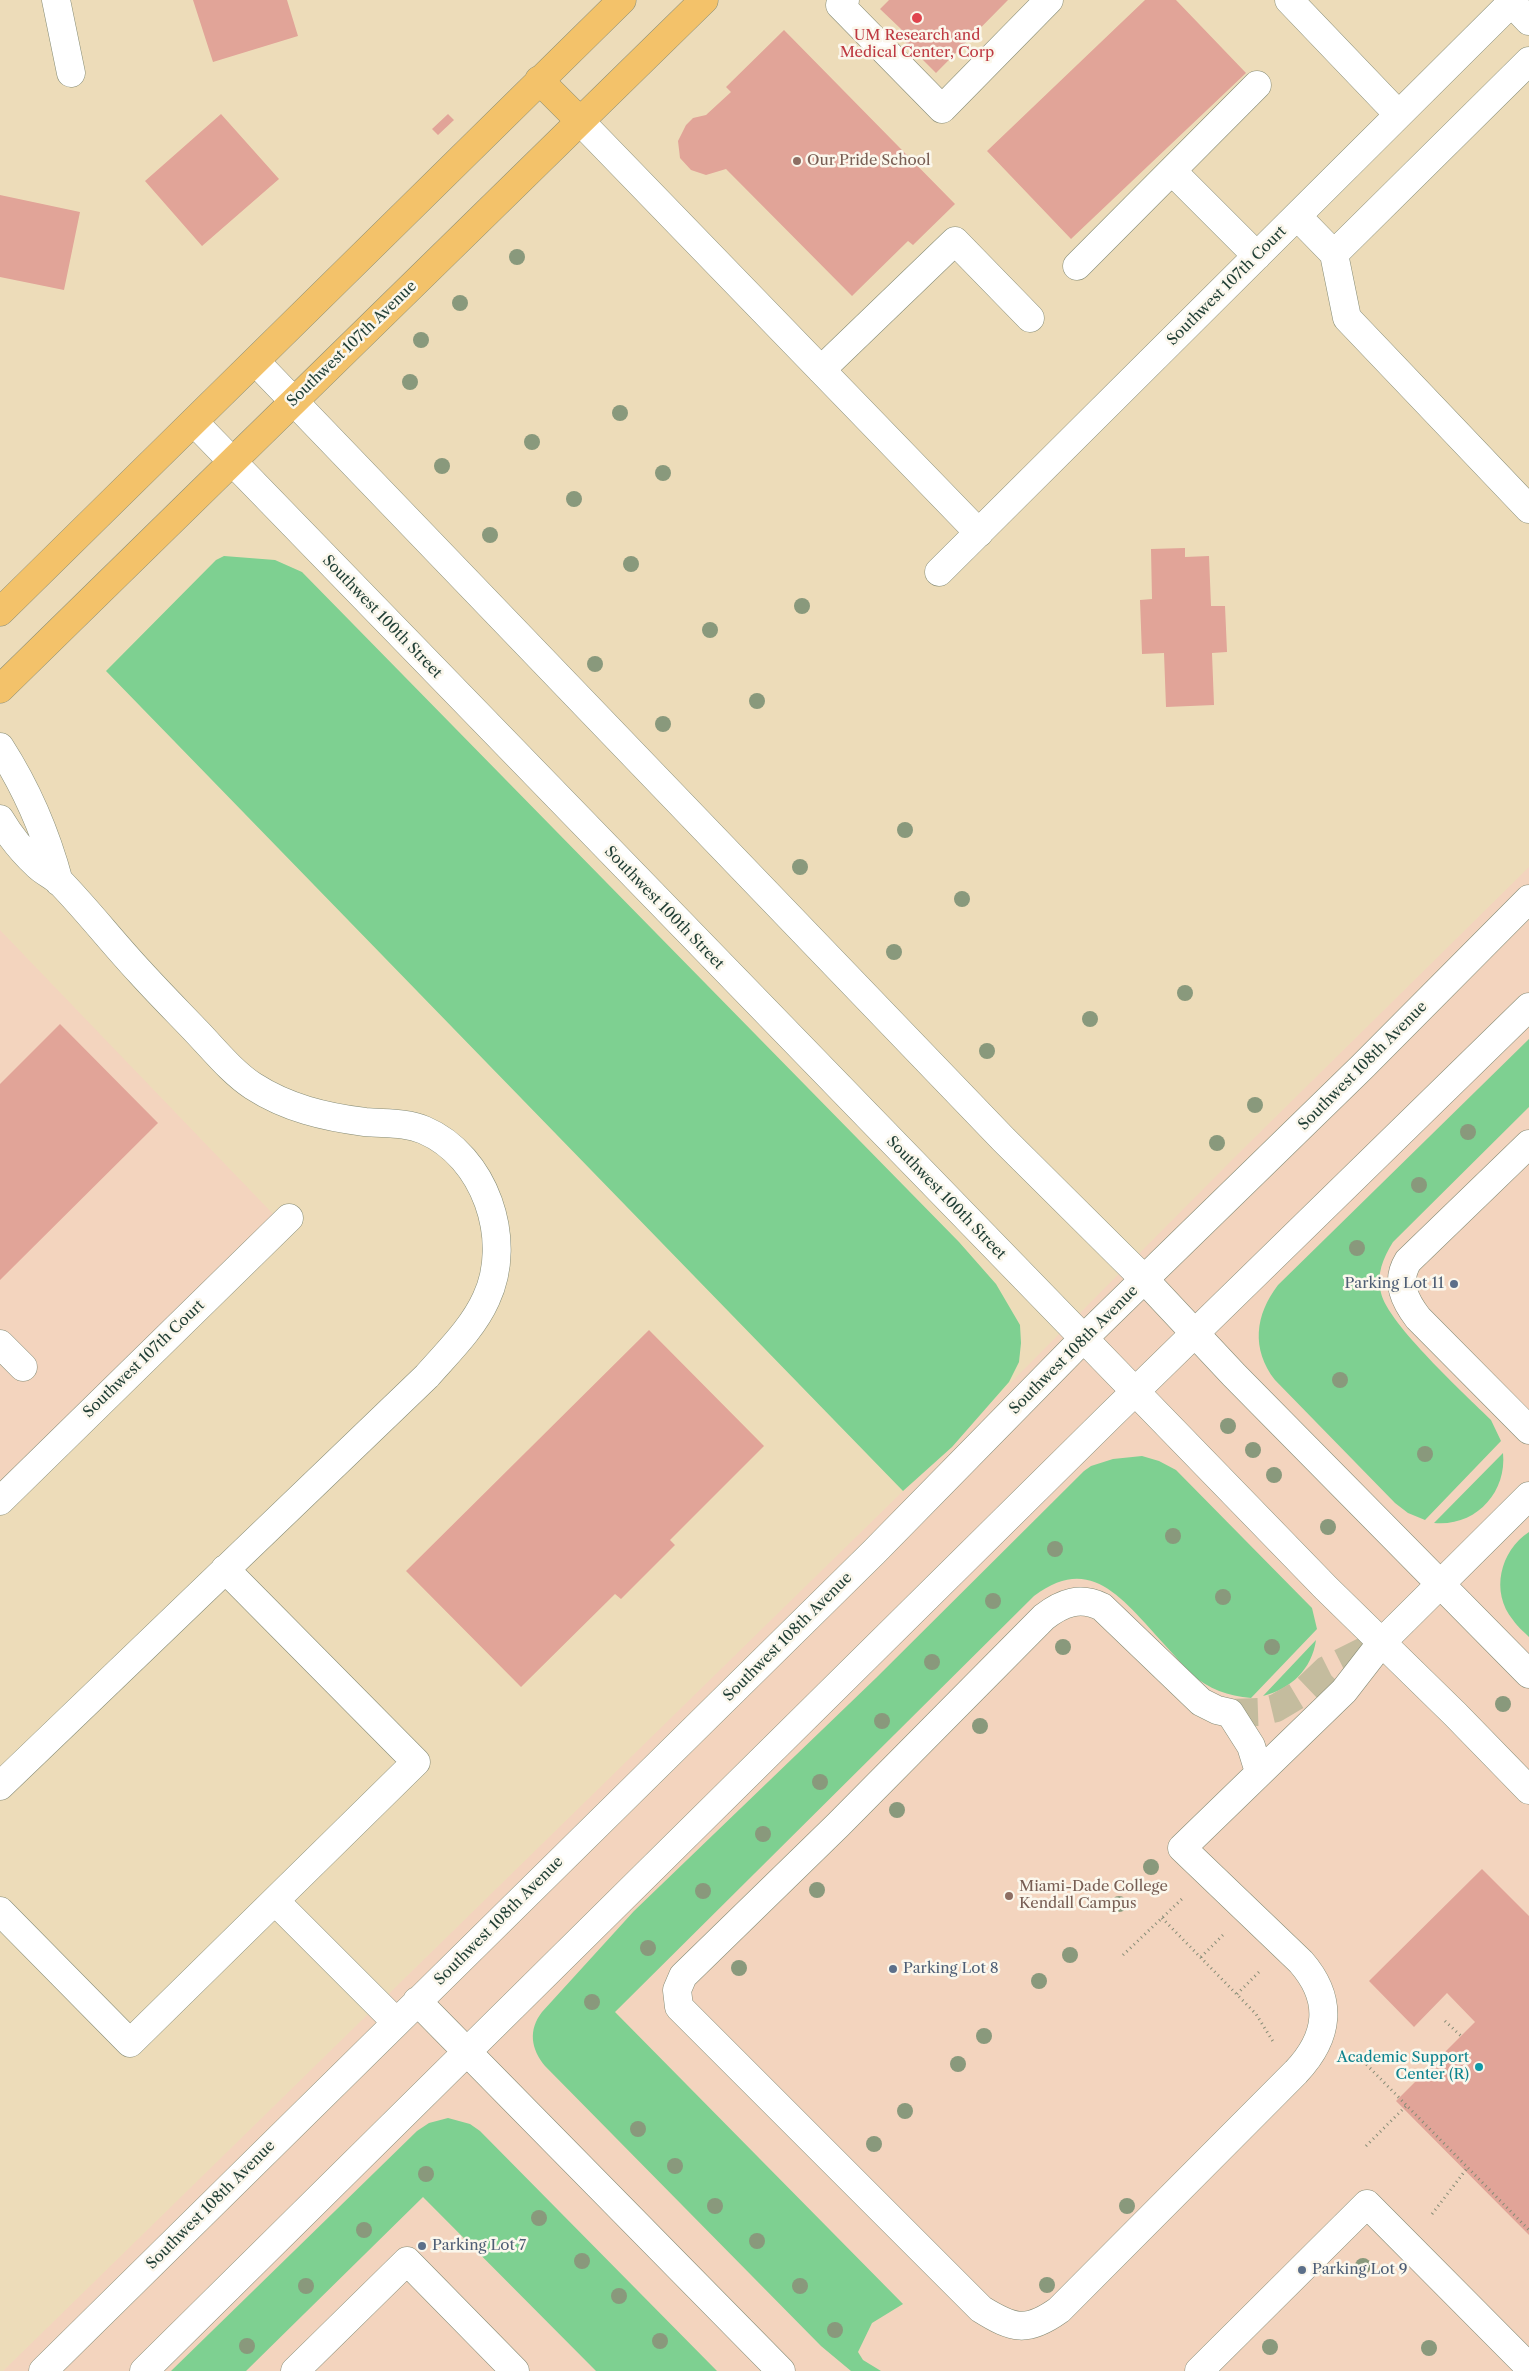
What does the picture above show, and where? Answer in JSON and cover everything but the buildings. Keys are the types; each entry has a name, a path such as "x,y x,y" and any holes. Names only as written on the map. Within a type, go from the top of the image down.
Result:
{"main road":[{"path":"0,612 622,0"},
{"name":"Southwest 107th Avenue","path":"0,689 704,0"},
{"path":"539,80 580,121"}],"street":[{"path":"56,0 71,73"},
{"path":"845,0 840,6 942,109 1049,0"},
{"path":"1289,0 1398,114"},
{"name":"Southwest 107th Court","path":"939,572 1398,114 1518,8"},
{"path":"1334,254 1529,61"},
{"path":"1077,266 1257,85"},
{"path":"580,121 979,533"},
{"path":"1172,170 1257,256"},
{"path":"1297,216 1334,254 1347,318 1529,509"},
{"path":"821,370 955,241 1030,318"},
{"path":"256,362 372,486 997,1133 1144,1279 1529,1674"},
{"name":"Southwest 100th Street","path":"194,422 1326,1588 1529,1790"},
{"path":"0,747 22,785 43,828 59,882"},
{"path":"0,819 11,836 31,858 59,882 146,979 250,1084 280,1102 315,1113 366,1122 390,1122 423,1130 443,1142 464,1159 478,1180 492,1213 497,1244 496,1270 486,1299 476,1318 427,1376 0,1786"},
{"name":"Southwest 108th Avenue","path":"43,2371 868,1558 1084,1338 1362,1067 1529,899"},
{"path":"144,2371 1135,1392 1529,1007"},
{"path":"1529,1144 1408,1262 1402,1273 1401,1281 1406,1300 1418,1318 1529,1430"},
{"name":"Southwest 107th Court","path":"0,1501 288,1218"},
{"path":"0,1344 23,1367"},
{"path":"1259,1772 1251,1746 1230,1713 1217,1710 1201,1702 1102,1607 1081,1601 1059,1606 1044,1617 838,1825 683,1976 677,1990 679,2007 981,2309 1000,2321 1014,2326 1025,2326 1043,2322 1060,2310 1296,2072 1314,2051 1319,2041 1324,2016 1320,1990 1315,1979 1301,1962 1182,1848 1344,1691 1382,1642 1439,1583 1529,1496"},
{"path":"0,1911 130,2044 416,1762 225,1568"},
{"path":"275,1901 396,2022"},
{"path":"417,2001 781,2371"},
{"path":"1199,2371 1367,2204 1529,2367"},
{"path":"295,2371 407,2261 515,2371"}],"path":[{"path":"1123,1955 1186,1896"},
{"path":"1162,1918 1256,2014 1275,2045"},
{"path":"1200,1957 1230,1928"},
{"path":"1237,1994 1266,1966"},
{"path":"1445,2021 1461,2036"},
{"path":"1363,2061 1529,2230"},
{"path":"1366,2146 1406,2105"},
{"path":"1432,2214 1468,2167"}],"shaded area":[{"name":"Miami-Dade College Kendall Campus","path":"1529,867 1529,2371 3,2371 903,1491 1239,1153"},
{"path":"0,930 275,1216 0,1481"}],"green space":[{"path":"224,556 275,560 302,572 959,1242 996,1284 1020,1325 1019,1362 1009,1382 952,1447 903,1491 106,671 216,560"},
{"path":"1529,1039 1529,1107 1393,1242 1383,1260 1380,1273 1381,1293 1398,1322 1429,1359 1491,1420 1501,1441 1425,1520 1408,1513 1395,1503 1275,1380 1267,1368 1259,1344 1261,1320 1264,1308 1278,1285"},
{"path":"1503,1453 1503,1468 1500,1481 1494,1494 1485,1504 1475,1513 1463,1519 1449,1523 1434,1523"},
{"path":"1142,1456 1159,1461 1176,1470 1312,1608 1317,1629 1251,1698 1243,1697 1212,1688 1191,1674 1132,1610 1108,1589 1095,1582 1081,1579 1067,1580 1051,1585 1034,1596 615,2012 903,2304 872,2323 858,2352 863,2360 881,2371 851,2371 821,2346 545,2066 534,2046 533,2033 535,2026 542,2012 634,1911 876,1678 1084,1471 1091,1466 1113,1459"},
{"path":"1529,1532 1529,1637 1506,1609 1500,1585 1505,1561 1511,1550"},
{"path":"1316,1640 1314,1650 1305,1669 1291,1683 1263,1696"},
{"path":"448,2118 470,2124 480,2131 717,2371 596,2371 423,2197 246,2371 171,2371 417,2131 429,2123"}],"tunnel":[{"path":"1230,1713 1259,1712 1276,1708 1303,1692 1326,1670 1382,1642"}],"place":[{"name":"UM Research and Medical Center, Corp","path":"917,18"},
{"name":"Our Pride School","path":"797,161"},
{"name":"Parking Lot 11","path":"1454,1284"},
{"name":"Miami-Dade College Kendall Campus","path":"1009,1896"},
{"name":"Parking Lot 8","path":"893,1969"},
{"name":"Academic Support Center (R)","path":"1479,2067"},
{"name":"Parking Lot 7","path":"422,2246"},
{"name":"Parking Lot 9","path":"1302,2270"}]}
